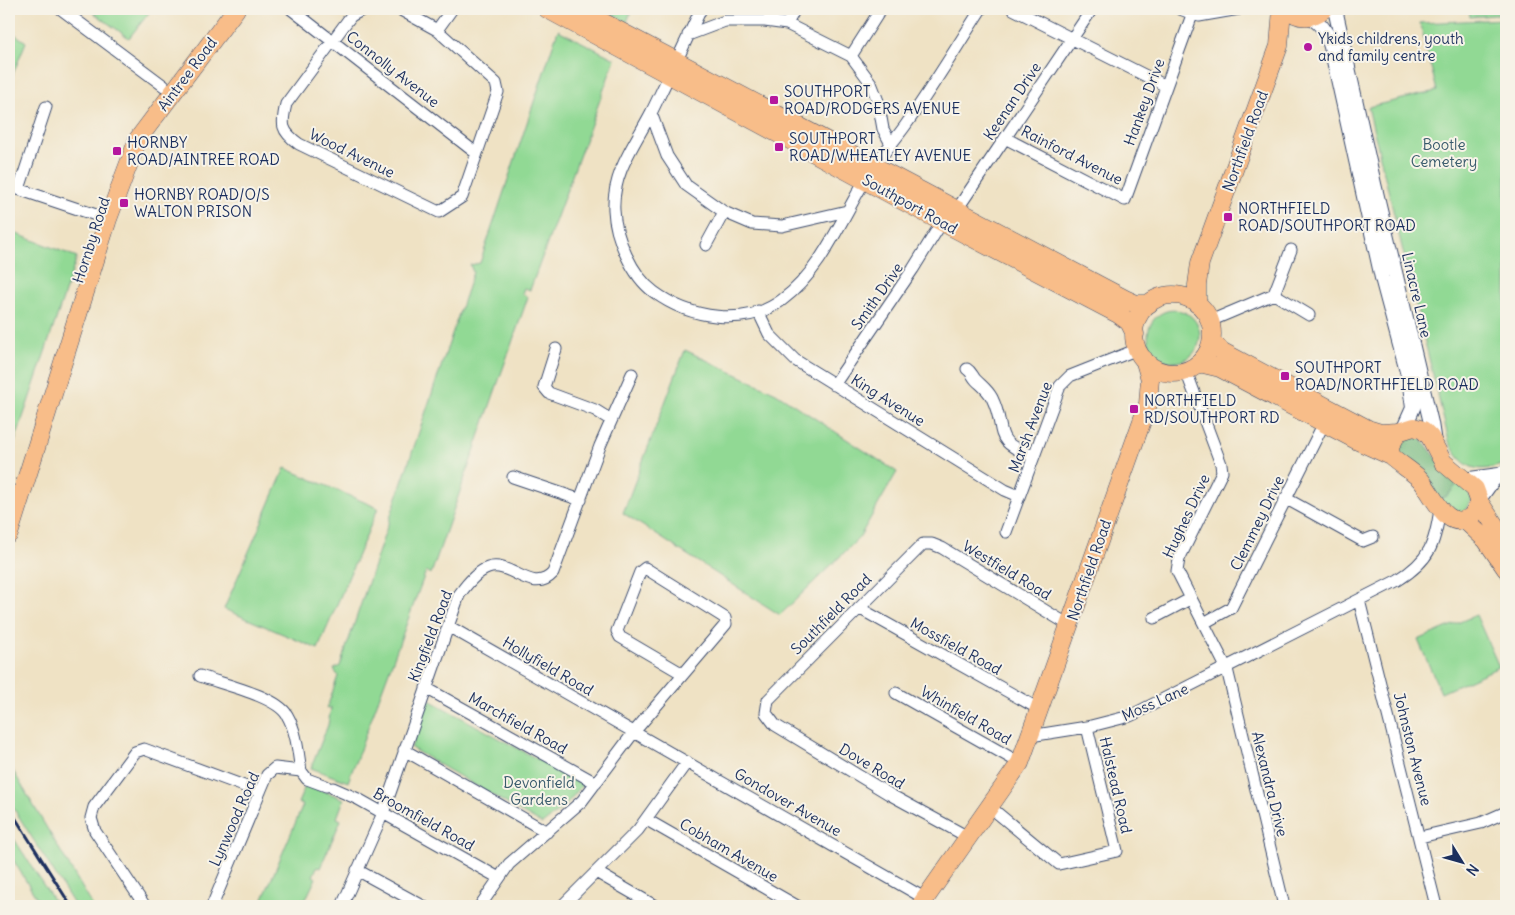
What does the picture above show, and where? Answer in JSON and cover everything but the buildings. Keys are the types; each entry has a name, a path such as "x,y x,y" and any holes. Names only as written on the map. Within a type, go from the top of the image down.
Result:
{"main road":[{"name":"Hornby Road","path":"9,534 130,130 224,9"},
{"name":"Aintree Road","path":"138,139 236,9"},
{"name":"Southport Road","path":"547,9 672,69"},
{"name":"Southport Road","path":"578,9 672,69 942,222 1118,314 1129,322 1139,347"},
{"name":"Northfield Road","path":"1197,304 1200,263 1279,46 1282,9"},
{"path":"1288,9 1297,15 1313,14"},
{"name":"Northfield Road","path":"1279,46 1313,14"},
{"name":"Hornby Road","path":"9,497 103,218 138,139"},
{"name":"Southport Road","path":"866,179 956,211 1125,299 1136,304 1149,304"},
{"name":"Northfield Road","path":"1170,296 1191,277 1200,263"},
{"path":"1187,369 1207,353 1211,342 1210,322 1197,304 1180,296 1170,296 1149,304 1138,317 1139,347 1158,370 1220,368 1391,456 1418,477 1448,517 1461,521 1481,534 1506,569"},
{"path":"1211,342 1223,352 1368,429 1381,432 1414,427 1423,430 1434,443 1443,462 1475,489 1506,542"},
{"name":"Northfield Road","path":"1030,736 1038,709 1148,404 1150,379 1139,347"},
{"name":"Northfield Road","path":"1148,404 1187,369"},
{"path":"1391,456 1390,447 1401,430"},
{"path":"1461,521 1476,512 1480,500"},
{"path":"923,902 1020,763 1030,736"}],"street":[{"path":"62,9 164,86"},
{"name":"Connolly Avenue","path":"291,9 476,153"},
{"path":"332,41 351,16 364,9"},
{"path":"399,9 437,30 496,83 498,92 476,153"},
{"path":"437,30 452,9"},
{"path":"701,9 651,113 619,170 614,209 617,235 632,265 653,292 678,306 710,316 736,316 758,311 780,302 799,287 815,267 866,179 905,126 981,9"},
{"path":"787,24 795,9"},
{"path":"851,56 881,9"},
{"path":"1013,9 1166,86"},
{"name":"Keenan Drive","path":"956,211 1092,9"},
{"path":"1180,9 1199,16 1239,9"},
{"name":"Linacre Lane","path":"1335,9 1374,184 1432,423 1434,443"},
{"name":"Linacre Lane","path":"1313,14 1321,24 1328,39 1382,278 1409,379 1413,408 1401,430"},
{"name":"Hankey Drive","path":"1125,200 1192,15"},
{"path":"688,35 725,21 765,21 787,24 851,56 871,84 878,101 883,129 891,144"},
{"name":"Wood Avenue","path":"332,41 286,104 282,121 287,135 299,144 439,212 462,197 476,153"},
{"path":"46,107 14,188 103,218"},
{"path":"651,113 667,156 686,185 724,212 752,224 782,226 847,211"},
{"name":"Rainford Avenue","path":"1005,138 1125,200"},
{"path":"706,245 724,212"},
{"name":"Smith Drive","path":"834,385 919,260 942,222"},
{"path":"1210,322 1274,294 1291,250"},
{"path":"1274,294 1309,315"},
{"name":"King Avenue","path":"758,311 764,327 782,349 795,360 1005,490 1019,496"},
{"name":"Marsh Avenue","path":"1006,532 1058,391 1067,378 1139,347"},
{"path":"556,349 544,387 549,393 595,410 611,420"},
{"path":"967,369 972,372 992,398 1005,442 1033,456"},
{"name":"Hughes Drive","path":"1187,369 1222,468 1221,475 1178,563 1178,574 1227,668"},
{"name":"Kingfield Road","path":"342,906 383,813 459,595 485,569 498,567 537,582 551,576 611,420 632,374"},
{"name":"Clemmey Drive","path":"1204,623 1231,608 1324,423"},
{"path":"1463,480 1502,473"},
{"path":"1480,500 1502,473"},
{"path":"511,476 581,500"},
{"path":"1285,498 1363,540 1373,537"},
{"name":"Moss Lane","path":"1030,736 1087,727 1130,716 1398,580 1417,566 1430,551 1436,534 1440,508"},
{"path":"1436,534 1461,521"},
{"name":"Westfield Road","path":"928,544 942,548 1069,625"},
{"name":"Southfield Road","path":"766,713 766,705 771,696 919,547 928,544"},
{"path":"480,906 509,864 582,801 634,732 726,624 725,618 645,568 640,572 617,632 620,637 683,674"},
{"path":"1154,618 1190,599"},
{"name":"Johnston Avenue","path":"1359,600 1436,906"},
{"name":"Mossfield Road","path":"859,608 1038,709"},
{"name":"Hollyfield Road","path":"448,626 634,732"},
{"name":"Alexandra Drive","path":"1227,668 1284,906"},
{"path":"200,676 272,702 287,714 296,736 304,775"},
{"name":"Marchfield Road","path":"426,688 596,784"},
{"name":"Whinfield Road","path":"896,692 1020,763"},
{"name":"Dove Road","path":"766,713 775,725 889,794 968,837"},
{"name":"Halstead Road","path":"990,807 1059,864 1117,852 1087,727"},
{"name":"Gondover Avenue","path":"634,732 688,762 923,902"},
{"path":"145,906 94,831 91,818 94,808 135,752 144,749 260,792"},
{"path":"404,750 547,832"},
{"path":"562,906 626,844 647,820 688,762"},
{"name":"Lynwood Road","path":"212,906 268,775 275,768 304,775 329,787"},
{"name":"Broomfield Road","path":"329,787 348,794 499,878"},
{"path":"1420,837 1481,823 1506,812"},
{"name":"Cobham Avenue","path":"647,820 797,906"},
{"path":"358,870 422,906"},
{"path":"596,872 655,906"}],"green space":[{"path":"88,9 152,9 129,38"},
{"path":"602,9 632,9 627,22"},
{"path":"1469,9 1506,9 1506,14 1470,17"},
{"name":"Bootle Cemetery","path":"1506,19 1506,463 1487,469 1479,469 1472,467 1459,458 1449,441 1368,107 1437,91 1420,23"},
{"path":"9,30 26,42 9,84"},
{"path":"558,30 615,59 530,290 524,288 522,294 528,297 431,574 426,571 348,782 311,768 328,725 331,708 327,708 338,676 334,669 340,666 473,272 470,265 480,263"},
{"path":"9,231 77,257 9,459"},
{"path":"1174,310 1184,312 1192,318 1198,326 1200,336 1198,346 1192,354 1184,360 1174,362 1164,360 1156,354 1150,346 1148,336 1150,326 1156,318 1164,312"},
{"path":"685,350 776,393 897,472 859,538 780,615 623,513"},
{"path":"1417,433 1457,484 1448,495 1440,499 1398,453 1400,439"},
{"path":"285,468 378,508 318,649 224,609"},
{"path":"1457,484 1468,491 1472,500 1463,513 1454,513 1440,499 1448,495"},
{"path":"1476,615 1499,667 1441,693 1418,640"},
{"name":"Devonfield Gardens","path":"429,700 583,784 565,806 542,824 411,748"},
{"path":"9,764 93,906 75,906 9,801"},
{"path":"306,784 344,799 337,818 341,820 320,868 317,867 313,876 316,878 304,903 300,901 297,906 260,906 303,805 298,803"},
{"path":"9,831 57,906 39,906 40,904 9,853"}],"railway":[{"path":"9,808 71,906"}],"place":[{"name":"Ykids childrens, youth and family centre","path":"1308,47"},
{"name":"SOUTHPORT ROAD/RODGERS AVENUE","path":"774,100"},
{"name":"SOUTHPORT ROAD/WHEATLEY AVENUE","path":"779,147"},
{"name":"HORNBY ROAD/AINTREE ROAD","path":"117,151"},
{"name":"HORNBY ROAD/O/S WALTON PRISON","path":"124,203"},
{"name":"NORTHFIELD ROAD/SOUTHPORT ROAD","path":"1228,217"},
{"name":"SOUTHPORT ROAD/NORTHFIELD ROAD","path":"1285,376"},
{"name":"NORTHFIELD RD/SOUTHPORT RD","path":"1134,409"}]}
